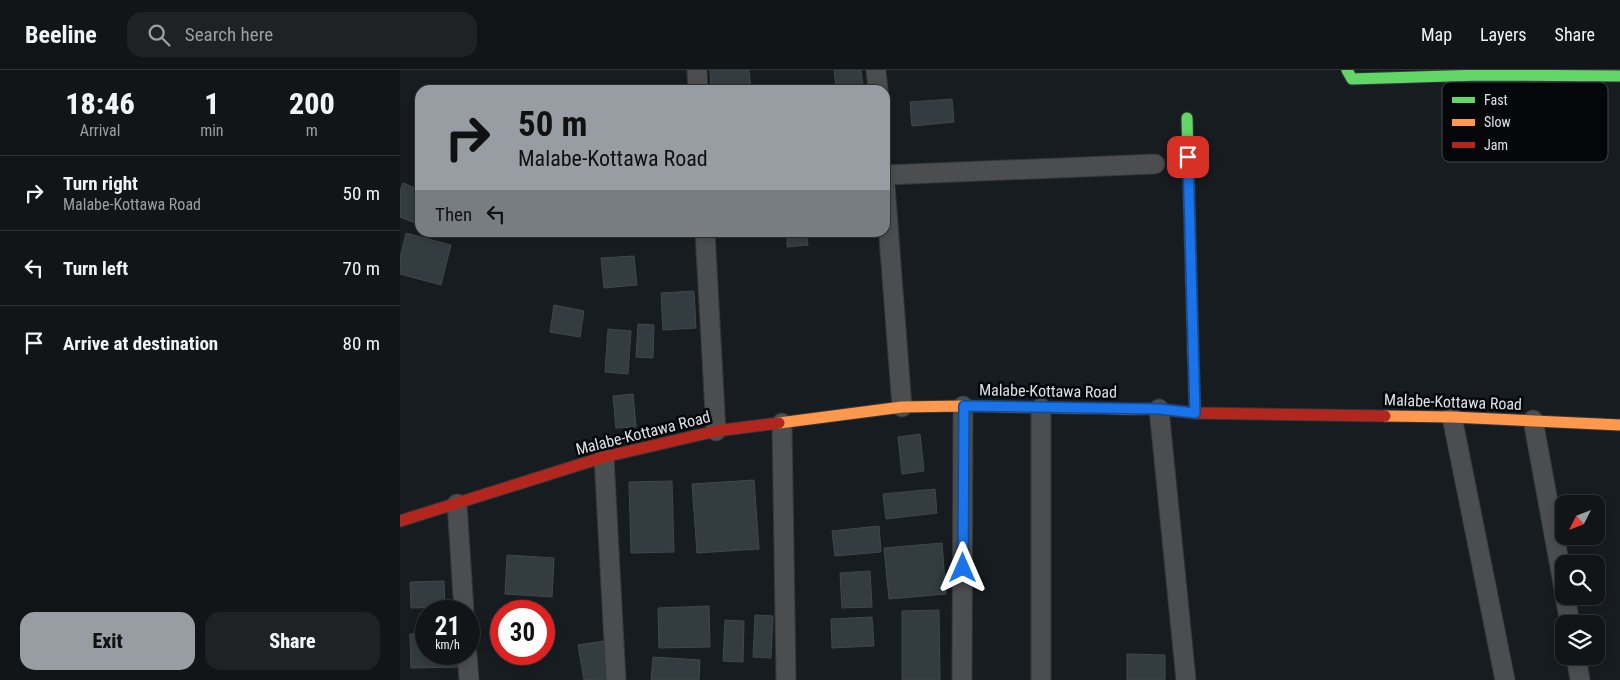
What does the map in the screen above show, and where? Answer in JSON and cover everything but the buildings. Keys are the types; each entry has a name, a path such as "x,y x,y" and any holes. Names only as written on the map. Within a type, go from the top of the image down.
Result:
{"main road":[{"path":"1347,70 1352,80 1482,73 1620,76"},
{"path":"1188,118 1195,413"},
{"name":"Malabe-Kottawa Road","path":"400,521 604,457 716,431 902,407 1159,409 1195,413 1452,417 1620,425"}],"street":[{"path":"697,70 698,85"},
{"path":"876,70 878,85"},
{"path":"890,175 1155,164"},
{"path":"705,237 716,431"},
{"path":"889,237 902,407"},
{"path":"962,680 964,406"},
{"path":"1041,408 1041,680"},
{"path":"1159,409 1186,680"},
{"path":"1452,417 1505,680"},
{"path":"1533,420 1558,555"},
{"path":"782,423 786,680"},
{"path":"604,457 616,680"},
{"path":"457,504 463,600"},
{"path":"468,665 469,680"},
{"path":"1578,665 1580,680"}],"traffic: fast":[{"path":"1347,70 1352,79 1481,75 1620,76"},
{"path":"1187,118 1193,347"}],"traffic: slow":[{"path":"1193,347 1195,413"},
{"path":"779,423 902,407 963,406 1135,409"},
{"path":"1385,416 1452,417 1620,425"}],"traffic: jam":[{"path":"1135,409 1159,409 1195,413 1385,416"},
{"path":"400,521 604,457 716,431 779,423"}],"route":[{"path":"963,568 964,406 1159,409 1195,413 1188,157"}]}
